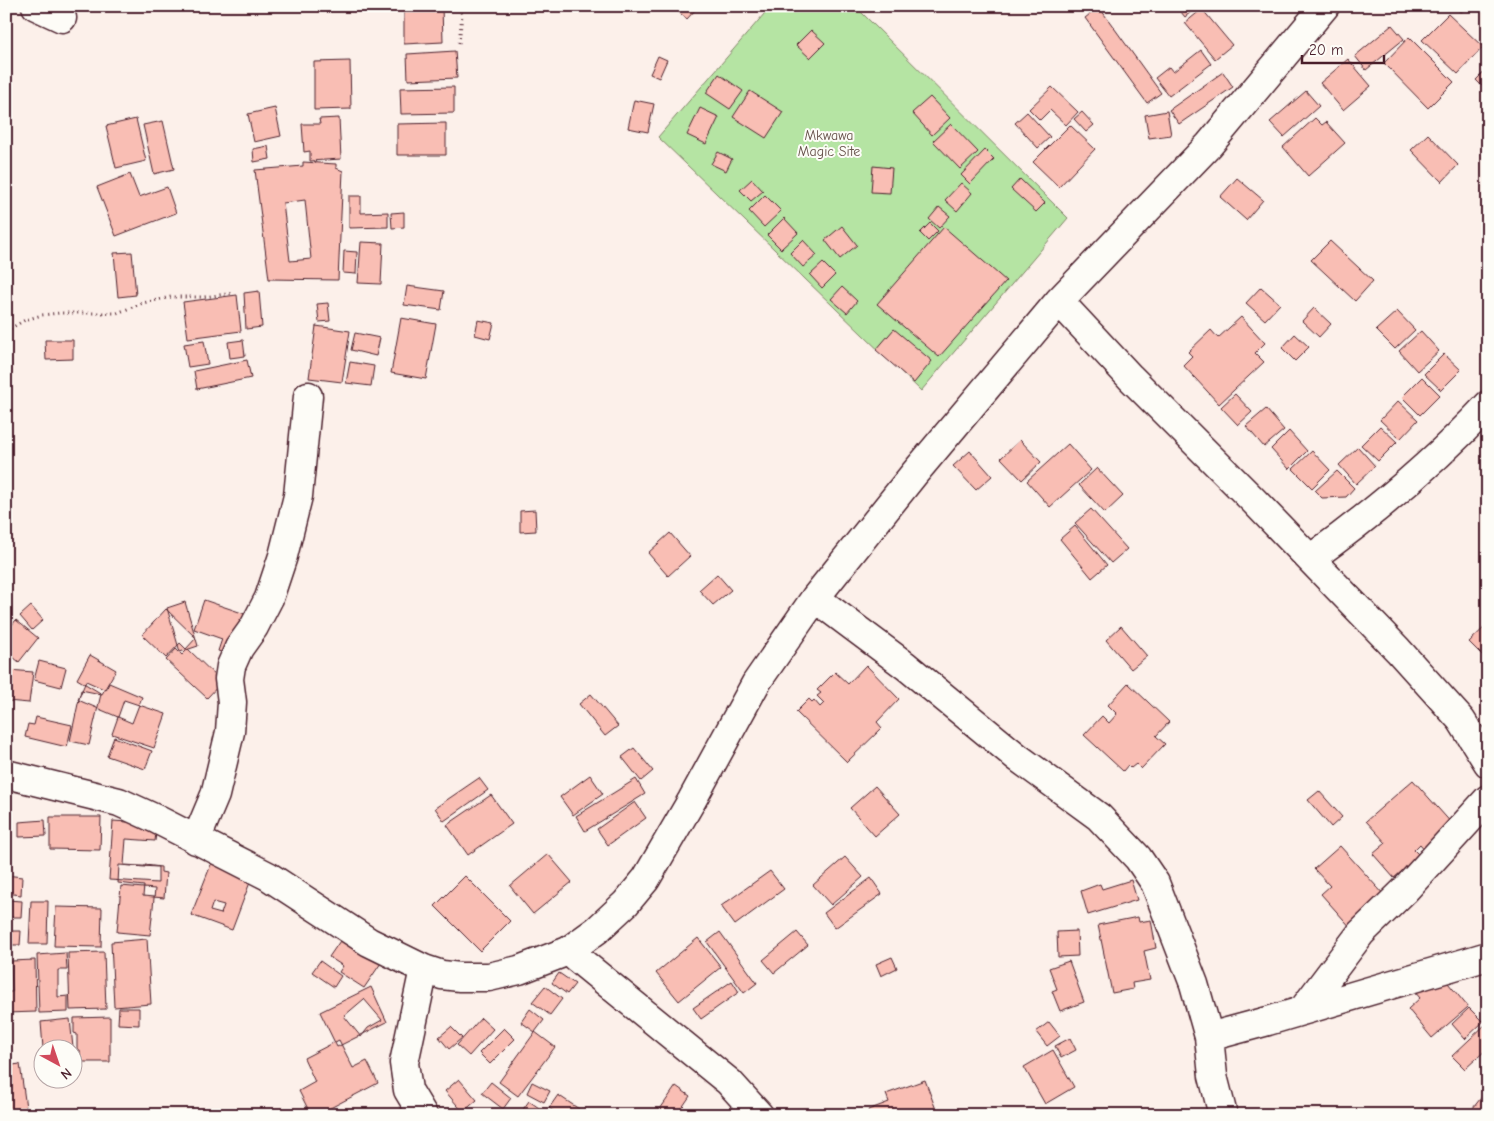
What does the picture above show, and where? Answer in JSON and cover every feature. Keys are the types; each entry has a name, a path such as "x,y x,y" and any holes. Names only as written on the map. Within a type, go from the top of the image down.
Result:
{"street":[{"path":"36,6 62,18"},
{"path":"6,774 119,802 156,819 268,876 369,942 424,969 442,975 490,978 519,970 568,951 604,924 626,903 646,879 756,683 815,598 914,474 1059,301 1209,145 1325,6"},
{"path":"1059,301 1130,377 1398,650 1461,720 1488,763"},
{"path":"196,840 215,795 230,732 232,702 228,679 231,666 239,648 254,627 269,598 283,556 298,496 308,396"},
{"path":"1310,559 1360,523 1413,479 1488,405"},
{"path":"815,598 906,666 1018,757 1099,817 1138,858 1155,883 1194,984 1209,1036 1213,1076 1223,1115"},
{"path":"1302,1011 1361,933 1404,891 1488,799"},
{"path":"568,951 729,1082 753,1112"},
{"path":"1209,1036 1302,1011 1488,956"},
{"path":"423,1115 408,1090 404,1063 424,969"}],"path":[{"path":"459,6 462,15 459,43"},
{"path":"6,331 26,320 42,315 60,313 117,313 144,303 171,297 204,297 234,293"}],"green space":[{"name":"Mkwawa Magic Site","path":"771,6 855,6 1068,218 921,391 658,137"}],"building":[{"path":"404,6 442,6 443,42 404,44"},
{"path":"678,6 696,6 697,8 687,19 675,9"},
{"path":"1176,6 1198,6 1185,17"},
{"path":"1456,6 1469,6 1461,12"},
{"path":"1099,7 1161,93 1147,103 1085,18"},
{"path":"1202,9 1232,45 1215,59 1185,23"},
{"path":"1448,14 1483,47 1458,74 1422,40"},
{"path":"1392,25 1404,39 1366,70 1355,56"},
{"path":"811,30 825,43 810,58 796,45"},
{"path":"1409,37 1454,82 1428,108 1384,63"},
{"path":"1201,50 1211,64 1169,96 1155,78 1169,67 1173,72"},
{"path":"455,51 457,78 408,80 407,54"},
{"path":"658,56 667,60 659,78 650,74"},
{"path":"1348,59 1371,86 1343,110 1320,83"},
{"path":"350,61 351,109 314,110 314,62"},
{"path":"1488,68 1488,92 1476,80"},
{"path":"1223,72 1233,87 1179,124 1169,110"},
{"path":"719,74 743,91 730,109 706,93"},
{"path":"454,87 454,113 401,114 400,88"},
{"path":"1052,87 1078,112 1066,125 1050,110 1040,120 1029,109"},
{"path":"750,91 783,112 766,138 733,117"},
{"path":"1306,91 1319,106 1284,137 1270,122"},
{"path":"930,97 950,118 932,135 912,113"},
{"path":"634,100 654,104 648,132 628,128"},
{"path":"275,108 281,136 254,142 248,114"},
{"path":"700,108 719,117 706,144 687,135"},
{"path":"1167,111 1171,135 1149,138 1145,115"},
{"path":"1027,112 1050,137 1038,148 1015,123"},
{"path":"1082,112 1094,125 1086,132 1074,119"},
{"path":"339,118 341,159 310,161 310,151 304,152 302,124 320,124 319,119"},
{"path":"1315,118 1322,125 1326,122 1345,143 1308,176 1283,147"},
{"path":"136,119 146,161 116,168 106,126"},
{"path":"163,121 174,169 154,174 143,125"},
{"path":"446,123 446,155 397,155 397,124"},
{"path":"951,124 978,152 960,169 933,141"},
{"path":"1070,125 1095,149 1059,187 1033,162"},
{"path":"1428,134 1458,165 1442,182 1411,150"},
{"path":"268,146 270,159 254,162 253,149"},
{"path":"985,150 994,159 970,184 961,175"},
{"path":"718,152 732,159 726,171 711,164"},
{"path":"303,162 336,164 336,168 343,171 338,280 269,279 255,170 303,166","holes":["305,200 311,259 290,261 283,203"]},
{"path":"873,166 892,168 890,193 871,192"},
{"path":"130,174 139,197 167,187 176,213 116,236 97,187"},
{"path":"1237,178 1263,200 1246,220 1220,197"},
{"path":"752,179 763,191 751,201 740,190"},
{"path":"1020,179 1045,203 1036,212 1011,189"},
{"path":"961,183 972,193 957,211 945,200"},
{"path":"765,195 781,211 764,227 749,211"},
{"path":"349,196 361,196 361,213 388,212 388,227 349,228"},
{"path":"939,207 950,216 939,228 929,219"},
{"path":"404,212 404,227 392,228 391,213"},
{"path":"784,218 798,233 781,249 767,235"},
{"path":"930,223 938,231 928,241 920,233"},
{"path":"842,226 857,245 840,259 825,240"},
{"path":"944,227 1006,281 939,357 877,304"},
{"path":"803,240 817,255 803,267 790,253"},
{"path":"1330,241 1373,281 1355,301 1311,260"},
{"path":"361,242 383,243 381,284 358,283"},
{"path":"344,251 357,252 356,274 343,273"},
{"path":"132,252 136,295 118,297 114,253"},
{"path":"823,263 835,275 822,288 810,275"},
{"path":"407,286 444,291 441,310 404,305"},
{"path":"842,287 857,301 847,313 831,299"},
{"path":"1261,287 1280,304 1265,320 1246,303"},
{"path":"259,291 262,327 246,329 244,293"},
{"path":"237,295 241,331 188,338 183,302"},
{"path":"328,303 330,321 319,322 317,304"},
{"path":"1314,308 1331,324 1319,337 1302,321"},
{"path":"1397,311 1415,330 1395,349 1376,330"},
{"path":"1241,317 1265,343 1255,353 1264,362 1219,404 1183,365 1192,356 1188,352 1211,330 1218,338"},
{"path":"401,318 436,324 426,379 391,373"},
{"path":"478,320 494,323 490,339 475,335"},
{"path":"316,326 350,331 342,382 309,378"},
{"path":"894,329 932,361 914,383 876,350"},
{"path":"1421,331 1439,351 1417,371 1399,351"},
{"path":"355,333 380,338 376,356 351,350"},
{"path":"1295,334 1309,347 1295,361 1282,348"},
{"path":"45,340 73,340 73,359 46,360"},
{"path":"243,340 245,356 230,358 228,342"},
{"path":"204,341 208,364 188,367 184,344"},
{"path":"1444,354 1461,370 1441,390 1424,374"},
{"path":"247,360 251,378 197,389 194,371"},
{"path":"350,362 374,366 371,386 346,383"},
{"path":"1422,377 1440,395 1420,415 1402,397"},
{"path":"1235,394 1252,412 1238,425 1221,407"},
{"path":"1398,401 1418,420 1400,439 1380,420"},
{"path":"1266,409 1284,430 1264,447 1246,426"},
{"path":"1380,426 1397,442 1378,461 1361,445"},
{"path":"1289,431 1307,451 1289,469 1271,449"},
{"path":"1020,440 1041,462 1022,480 1001,458"},
{"path":"1068,444 1091,470 1050,507 1027,481"},
{"path":"1358,447 1375,466 1356,484 1339,465"},
{"path":"970,451 992,476 976,490 953,466"},
{"path":"1312,451 1330,470 1312,488 1293,469"},
{"path":"1097,468 1123,496 1105,513 1079,485"},
{"path":"1337,471 1354,488 1346,497 1322,498 1315,491"},
{"path":"1091,509 1127,549 1111,563 1075,523"},
{"path":"535,510 536,531 520,532 520,511"},
{"path":"1075,526 1107,565 1092,578 1060,539"},
{"path":"670,533 690,556 668,576 648,553"},
{"path":"717,574 731,590 713,605 699,590"},
{"path":"6,583 11,591 6,594"},
{"path":"204,600 248,615 234,656 218,651 222,639 194,629"},
{"path":"185,602 198,646 180,652 167,608"},
{"path":"31,606 43,620 32,630 20,616"},
{"path":"166,609 196,638 186,649 180,643 166,658 142,635"},
{"path":"16,620 38,638 19,662 6,651 6,632"},
{"path":"1488,624 1488,661 1469,642"},
{"path":"1121,626 1147,656 1131,669 1106,640"},
{"path":"176,649 182,655 188,649 222,682 207,698 166,660"},
{"path":"90,655 116,670 102,694 77,679"},
{"path":"39,661 66,668 61,687 34,680"},
{"path":"866,665 899,699 877,722 882,728 847,762 796,712 809,699 812,702 814,700 820,707 824,703 817,696 821,693 817,690 835,672 848,684"},
{"path":"9,670 33,672 29,703 7,701"},
{"path":"86,681 106,690 109,683 142,697 132,723 78,700"},
{"path":"1128,683 1169,722 1156,736 1165,744 1141,769 1136,764 1131,768 1128,765 1123,771 1084,735 1102,716 1109,723 1117,714 1108,705"},
{"path":"81,690 101,694 89,745 70,741"},
{"path":"591,694 618,726 605,736 579,704"},
{"path":"124,700 166,714 154,748 112,734"},
{"path":"36,717 72,725 67,747 25,737 28,724 34,725"},
{"path":"114,737 152,751 145,769 107,756"},
{"path":"634,748 653,771 641,781 622,757"},
{"path":"590,775 603,794 573,815 560,797"},
{"path":"479,778 488,790 444,821 435,808"},
{"path":"636,779 645,794 585,831 576,816"},
{"path":"1413,780 1454,826 1426,851 1420,844 1414,850 1420,856 1394,878 1373,854 1386,843 1366,821"},
{"path":"875,786 900,814 875,836 850,808"},
{"path":"1319,791 1342,817 1331,827 1308,800"},
{"path":"491,795 512,824 468,855 447,825"},
{"path":"635,802 646,818 608,845 597,829"},
{"path":"50,817 101,817 100,850 50,849"},
{"path":"45,820 46,836 19,837 19,822"},
{"path":"113,821 157,824 155,841 126,839 124,865 158,867 158,883 109,880"},
{"path":"1340,846 1386,897 1352,929 1321,894 1330,886 1314,869"},
{"path":"548,854 572,882 533,914 510,886"},
{"path":"845,857 863,877 831,905 813,885"},
{"path":"212,862 252,877 232,930 191,915","holes":["213,902 224,905 221,914 210,911"]},
{"path":"119,865 161,867 161,872 166,873 164,898 143,896 144,886 118,883"},
{"path":"770,871 784,889 735,925 721,906"},
{"path":"6,875 22,877 21,895 6,893"},
{"path":"465,876 510,921 480,951 435,906"},
{"path":"871,878 882,894 835,928 824,913"},
{"path":"1131,880 1137,900 1088,915 1081,891 1100,884 1102,889"},
{"path":"121,886 155,889 150,935 117,932"},
{"path":"6,900 22,901 21,917 6,917"},
{"path":"31,901 48,901 47,944 29,944"},
{"path":"56,907 102,908 101,947 54,946"},
{"path":"1138,917 1139,922 1151,920 1156,948 1144,951 1150,980 1132,983 1133,989 1112,993 1098,925"},
{"path":"6,931 21,931 20,945 9,945 9,957 6,957"},
{"path":"1077,931 1078,956 1058,957 1057,932"},
{"path":"720,932 757,983 744,993 707,942"},
{"path":"797,932 808,945 774,973 763,960"},
{"path":"344,935 383,960 364,988 339,972 343,966 329,957"},
{"path":"698,938 721,967 679,1001 656,973"},
{"path":"147,939 151,1004 114,1007 111,942"},
{"path":"104,952 106,1009 70,1010 68,953"},
{"path":"66,953 67,970 58,970 58,997 68,996 68,1012 39,1013 37,955"},
{"path":"892,957 897,968 881,976 876,964"},
{"path":"35,960 36,1012 6,1013 6,992 12,992 11,961"},
{"path":"320,961 341,976 334,987 312,972"},
{"path":"1069,961 1084,1002 1060,1011 1052,991 1057,989 1049,968"},
{"path":"1438,971 1468,1007 1432,1038 1408,1009 1420,998 1414,991"},
{"path":"559,973 575,984 567,994 552,983"},
{"path":"732,981 739,992 701,1019 693,1008"},
{"path":"545,986 562,999 550,1015 532,1002"},
{"path":"371,987 387,1022 337,1047 320,1012"},
{"path":"364,999 382,1020 368,1028 361,1037 344,1016"},
{"path":"119,1008 139,1008 139,1025 118,1024"},
{"path":"1469,1008 1483,1022 1465,1039 1452,1024"},
{"path":"530,1009 544,1020 535,1032 521,1022"},
{"path":"110,1017 110,1062 82,1062 82,1038 77,1038 77,1034 74,1033 74,1018"},
{"path":"481,1018 493,1029 469,1056 457,1045"},
{"path":"70,1019 72,1038 42,1038 41,1022"},
{"path":"1049,1022 1060,1036 1047,1046 1036,1032"},
{"path":"1487,1023 1488,1048 1465,1069 1452,1056"},
{"path":"451,1027 462,1038 449,1049 439,1037"},
{"path":"504,1028 515,1039 490,1064 479,1053"},
{"path":"535,1032 555,1047 518,1096 499,1082"},
{"path":"1070,1038 1076,1050 1061,1058 1055,1046"},
{"path":"339,1040 353,1068 367,1061 378,1083 317,1115 311,1115 299,1091 315,1082 304,1058"},
{"path":"1053,1050 1074,1087 1045,1104 1024,1067"},
{"path":"20,1064 27,1115 6,1115 6,1066"},
{"path":"459,1079 477,1100 463,1112 445,1091"},
{"path":"925,1080 938,1115 870,1115 868,1110 889,1102 886,1094"},
{"path":"491,1082 511,1098 503,1109 482,1093"},
{"path":"532,1082 550,1091 544,1102 527,1093"},
{"path":"676,1086 690,1096 677,1115 656,1115"},
{"path":"1488,1089 1488,1115 1482,1115 1473,1108"},
{"path":"558,1095 582,1111 580,1115 559,1115 549,1108"},
{"path":"529,1101 549,1115 519,1115"}]}
